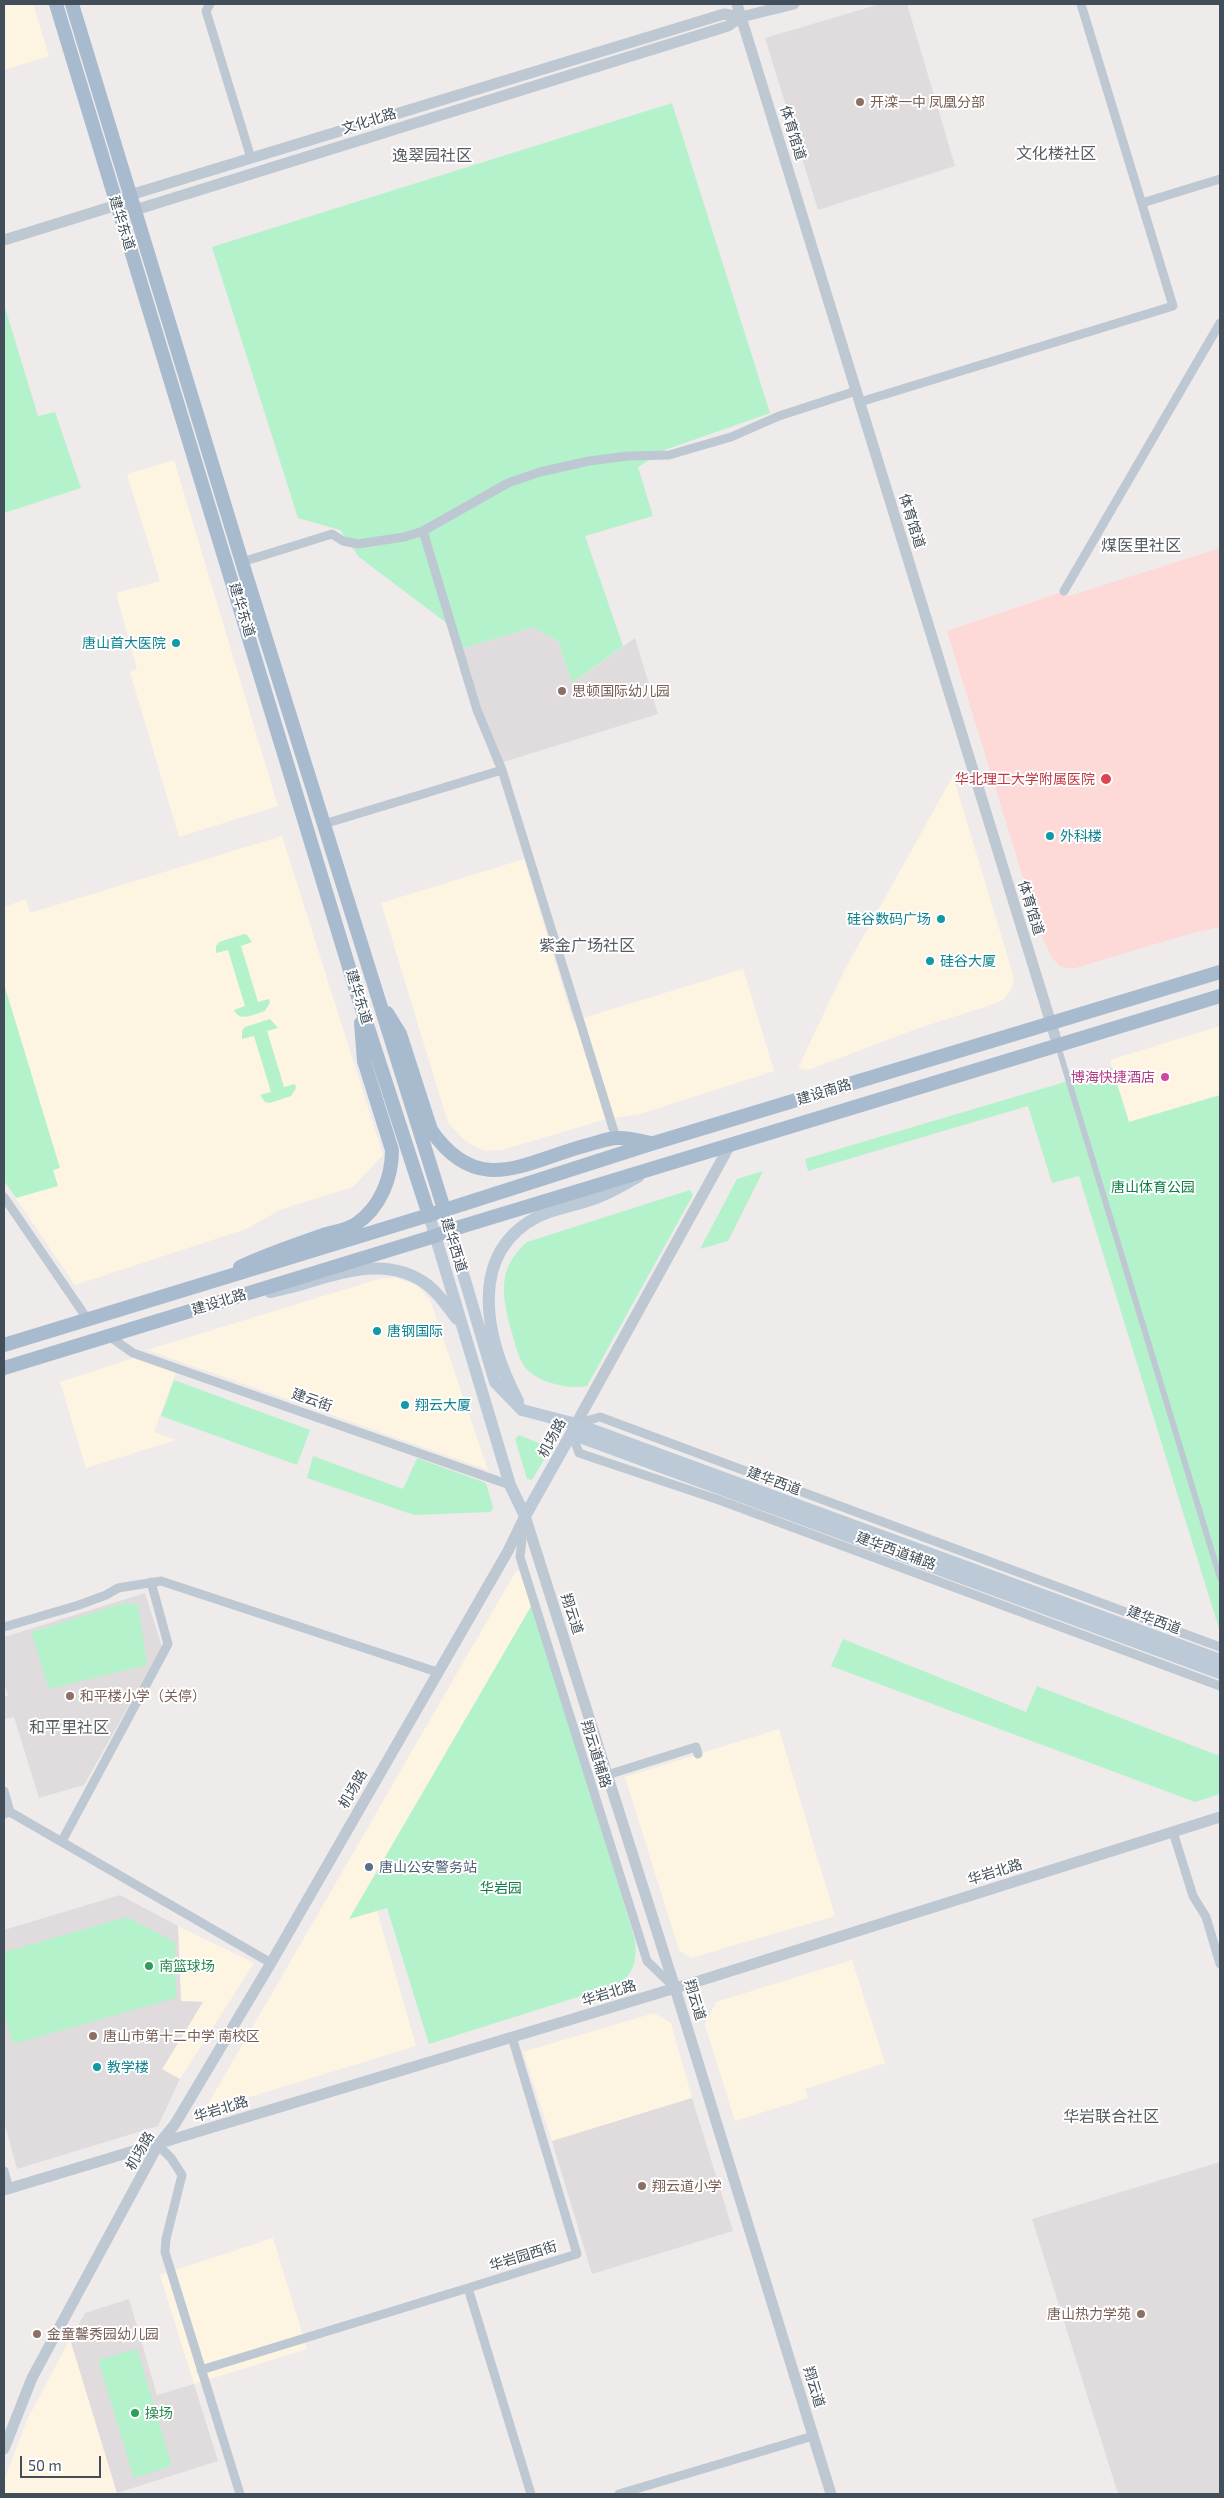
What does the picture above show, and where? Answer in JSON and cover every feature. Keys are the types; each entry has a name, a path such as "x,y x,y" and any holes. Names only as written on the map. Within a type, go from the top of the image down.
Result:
{"main road":[{"name":"建华东道","path":"56,4 358,997 429,1215"},
{"name":"建华东道","path":"72,4 242,562 444,1209"},
{"name":"建设南路","path":"429,1215 654,1143 1051,1025 1220,972"},
{"path":"375,992 400,1034 431,1130 440,1143 470,1165 480,1170 503,1171 616,1138 654,1143"},
{"name":"建设南路","path":"435,1236 1220,996"},
{"path":"199,1286 261,1256 356,1224 375,1205 383,1191 392,1165 392,1150 364,1061 358,997"},
{"path":"522,1410 505,1377 490,1325 488,1295 490,1276 497,1256 511,1238 540,1216 601,1196 656,1168"},
{"name":"建华西道","path":"444,1209 495,1382 522,1410 556,1421 1220,1672"},
{"name":"建华西道","path":"429,1215 510,1485 525,1516"},
{"name":"建设北路","path":"4,1345 429,1215"},
{"name":"建设北路","path":"4,1368 435,1236"},
{"path":"218,1302 288,1288 365,1267 387,1267 416,1277 431,1288 462,1325"},
{"path":"556,1421 563,1441 558,1460"},
{"name":"建华西道","path":"574,1429 1220,1660"},
{"name":"机场路","path":"525,1516 574,1429"},
{"path":"510,1485 526,1493 538,1493"}],"street":[{"path":"210,4 206,11 251,158"},
{"name":"体育馆道","path":"737,4 1058,1046"},
{"name":"文化北路","path":"135,210 728,26 741,18 794,4"},
{"path":"242,562 332,534 343,541 358,544 404,537 423,531 485,494 540,472 609,459 669,455 730,437 779,416 858,396 1173,306 1081,4"},
{"name":"文化北路","path":"130,195 724,14 741,18"},
{"path":"1142,203 1220,179"},
{"path":"4,240 117,205 130,195"},
{"path":"117,205 135,210"},
{"path":"1064,591 1220,323"},
{"path":"423,531 477,710 502,770 616,1138"},
{"path":"324,824 502,770"},
{"path":"1058,1046 1220,1578"},
{"name":"机场路","path":"574,1429 730,1145"},
{"path":"4,1197 88,1320"},
{"name":"建云街","path":"109,1336 133,1353 510,1485"},
{"name":"建华西道辅路","path":"1220,1646 600,1417 574,1429 579,1453 719,1500 1220,1686"},
{"name":"机场路","path":"4,2448 32,2378 158,2146 175,2124 271,1963 508,1551 525,1516"},
{"name":"翔云道","path":"525,1516 675,1988 831,2494"},
{"name":"翔云道辅路","path":"525,1516 520,1556 647,1961 675,1988"},
{"path":"62,1841 168,1644 151,1582"},
{"path":"4,1627 79,1605 106,1595 118,1588 161,1582 191,1590 437,1672"},
{"path":"607,1775 696,1747 698,1754"},
{"path":"4,1791 7,1813 62,1841 271,1963"},
{"name":"华岩北路","path":"6,2190 158,2146 675,1988 1220,1817"},
{"path":"1173,1832 1193,1896 1206,1918 1220,1964"},
{"name":"华岩园西街","path":"468,2288 577,2254 512,2037"},
{"path":"158,2146 171,2158 182,2175 166,2238 166,2252 240,2494"},
{"path":"4,2171 6,2190"},
{"path":"201,2370 468,2288 531,2494"},
{"path":"620,2494 813,2436"}],"shaded area":[{"path":"4,4 33,4 49,56 4,70"},
{"name":"开滦一中 凤凰分部","path":"880,4 907,4 955,166 818,210 765,38"},
{"path":"174,460 278,806 179,837 130,672 137,669 116,593 160,581 127,474"},
{"name":"华北理工大学附属医院","path":"1220,548 1220,927 1189,934 1072,969 1060,966 1052,958 1040,933 947,631 1059,593 1069,596"},
{"name":"思顿国际幼儿园","path":"533,627 558,641 572,683 635,638 658,714 494,765 461,649"},
{"path":"953,776 1014,978 1012,988 1004,999 994,1004 919,1028 808,1070 798,1068 844,971"},
{"path":"282,836 383,1155 353,1187 282,1209 246,1229 75,1285 4,1181 4,907 26,899 30,913"},
{"path":"524,859 573,1021 743,969 774,1071 640,1114 603,1120 502,1150 484,1151 465,1141 448,1123 381,903"},
{"name":"博海快捷酒店","path":"1220,1026 1220,1095 1129,1122 1110,1060"},
{"path":"382,1278 397,1278 416,1285 430,1300 488,1470 147,1350"},
{"path":"137,1357 177,1369 154,1432 176,1440 86,1468 60,1382"},
{"path":"516,1571 524,1573 533,1603 350,1919 377,1911 416,2046 204,2111"},
{"name":"和平楼小学（关停）","path":"145,1593 162,1647 84,1785 39,1798 14,1717 5,1719 4,1716 4,1697 8,1695 4,1683 4,1637"},
{"path":"779,1729 835,1916 691,1958 679,1950 625,1777"},
{"name":"唐山市第十二中学 南校区","path":"120,1895 178,1926 181,2001 203,2002 162,2069 180,2079 158,2126 17,2169 4,2122 4,1930"},
{"path":"178,1926 254,1963 180,2079 162,2070 203,2002 181,2001"},
{"path":"852,1960 885,2063 805,2089 808,2098 735,2121 705,2025 716,2002"},
{"path":"654,2013 671,2023 692,2098 552,2141 523,2052"},
{"name":"翔云道小学","path":"692,2098 733,2231 592,2274 552,2141"},
{"name":"唐山热力学苑","path":"1220,2162 1220,2494 1118,2494 1032,2219"},
{"path":"273,2238 307,2349 194,2384 160,2275"},
{"path":"129,2299 157,2395 194,2384 218,2461 117,2493 70,2339 85,2313"},
{"path":"70,2339 117,2493 4,2494 4,2480 27,2420"}],"green space":[{"path":"672,103 770,413 665,450 638,467 653,516 585,536 623,646 572,683 558,641 533,627 461,649 457,631 359,557 340,530 298,518 212,247"},
{"path":"4,304 38,416 55,412 81,488 4,513"},
{"path":"244,934 252,942 241,946 258,1002 269,999 270,1003 265,1011 244,1017 237,1014 234,1010 245,1006 228,950 216,953 216,946 219,942"},
{"path":"4,984 60,1168 53,1170 58,1186 16,1198 4,1181"},
{"path":"270,1019 278,1028 267,1031 284,1087 295,1084 296,1088 291,1096 270,1103 265,1102 260,1095 271,1092 254,1036 242,1039 242,1031 245,1027"},
{"name":"唐山体育公园","path":"1112,1068 1129,1122 1220,1095 1220,1632 1079,1176 1052,1183 1028,1106 808,1171 805,1159"},
{"path":"763,1171 728,1241 700,1249 737,1179"},
{"path":"690,1190 693,1195 587,1386 571,1387 553,1384 529,1372 524,1366 517,1350 504,1296 506,1273 517,1252 527,1242"},
{"path":"174,1380 310,1430 297,1465 161,1416"},
{"path":"519,1435 546,1446 548,1453 532,1480 527,1479 515,1439"},
{"path":"313,1456 403,1489 417,1458 486,1483 493,1507 491,1512 414,1515 307,1478"},
{"path":"125,1603 138,1604 147,1665 49,1689 31,1632"},
{"name":"华岩园","path":"533,1603 635,1940 636,1953 634,1965 629,1975 619,1984 429,2044 387,1908 349,1919"},
{"path":"843,1639 1026,1712 1037,1686 1220,1756 1220,1794 1195,1802 831,1666"},
{"path":"127,1917 175,1942 176,1998 13,2044 4,2014 4,1952"},
{"name":"操场","path":"137,2349 172,2466 134,2478 98,2360"}],"place":[{"name":"开滦一中 凤凰分部","path":"860,102"},
{"name":"唐山首大医院","path":"176,643"},
{"name":"思顿国际幼儿园","path":"562,691"},
{"name":"华北理工大学附属医院","path":"1106,779"},
{"name":"外科楼","path":"1050,836"},
{"name":"硅谷数码广场","path":"941,919"},
{"name":"硅谷大厦","path":"930,961"},
{"name":"博海快捷酒店","path":"1165,1077"},
{"name":"唐钢国际","path":"377,1331"},
{"name":"翔云大厦","path":"405,1405"},
{"name":"和平楼小学（关停）","path":"70,1696"},
{"name":"唐山公安警务站","path":"369,1867"},
{"name":"南篮球场","path":"149,1966"},
{"name":"唐山市第十二中学 南校区","path":"93,2036"},
{"name":"教学楼","path":"97,2067"},
{"name":"翔云道小学","path":"642,2186"},
{"name":"唐山热力学苑","path":"1141,2314"},
{"name":"金童馨秀园幼儿园","path":"37,2334"},
{"name":"操场","path":"135,2413"}],"district":[{"name":"文化楼社区","path":"1056,154"},
{"name":"逸翠园社区","path":"432,156"},
{"name":"煤医里社区","path":"1141,546"},
{"name":"紫金广场社区","path":"587,946"},
{"name":"和平里社区","path":"69,1728"},
{"name":"华岩联合社区","path":"1111,2117"}]}
